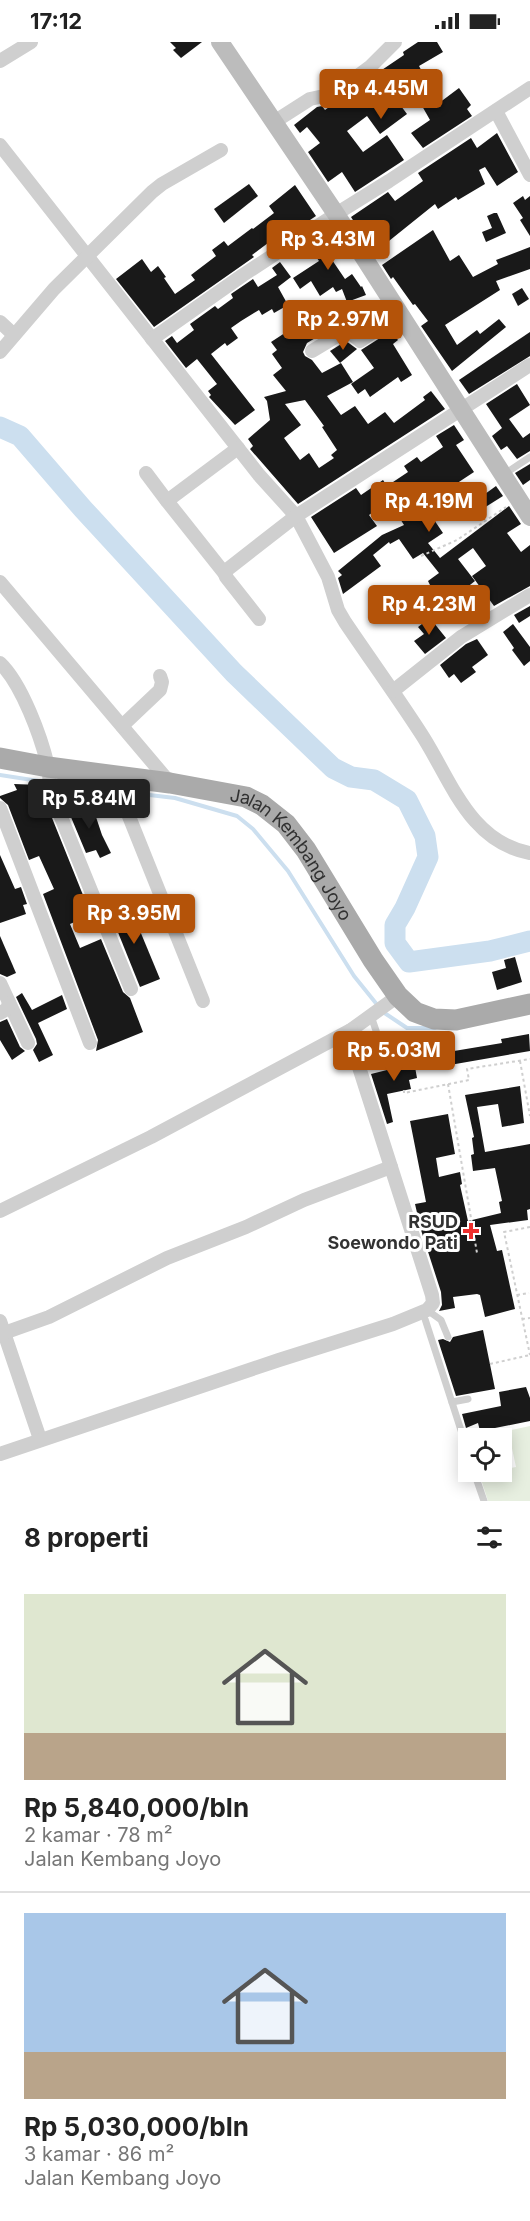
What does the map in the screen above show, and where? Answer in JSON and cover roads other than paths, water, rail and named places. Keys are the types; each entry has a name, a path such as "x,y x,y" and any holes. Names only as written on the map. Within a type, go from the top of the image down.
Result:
{"main road":[{"path":"220,42 336,214 530,517"},
{"name":"Jalan Kembang Joyo","path":"0,758 48,767 170,783 246,797 262,805 286,824 306,850 373,960 398,996 415,1012 434,1019 456,1020 530,1004"}],"street":[{"path":"0,61 31,42"},
{"path":"274,122 310,99 340,89 380,48 395,42"},
{"path":"152,339 336,214 389,182 530,88"},
{"path":"496,111 530,175"},
{"path":"0,145 238,448 296,516 328,577 338,610 425,740 445,779 471,816 508,848 530,853"},
{"path":"0,352 54,289 162,184 221,150"},
{"path":"312,351 347,330 360,341 400,314"},
{"path":"0,322 14,335"},
{"path":"225,574 228,569 296,516 530,365"},
{"path":"167,501 238,448"},
{"path":"146,473 259,619"},
{"path":"0,582 170,783"},
{"path":"393,691 461,637 530,595"},
{"path":"0,663 9,672 21,693 48,767 50,790 131,990"},
{"path":"122,726 160,690 162,682 160,676"},
{"path":"112,774 203,1001"},
{"path":"0,808 90,1042"},
{"path":"0,984 5,1008 28,1043"},
{"path":"0,1211 151,1137 351,1030 398,996"},
{"path":"0,1454 279,1360 426,1315 433,1303 432,1295 350,1039 351,1030"},
{"path":"40,1439 2,1327 49,1317 167,1258 246,1227 304,1200 391,1167"}],"lane":[{"path":"503,475 530,457"},
{"path":"371,1016 382,1048"},
{"path":"426,1315 441,1320 448,1338"},
{"path":"426,1315 460,1428"},
{"path":"452,1402 468,1399"},
{"path":"477,1482 484,1501"}],"waterway":[{"path":"0,427 20,436 83,509 234,673 333,768 351,777 374,780 407,800 425,836 428,857 395,925 395,943 409,962 490,951 530,941"},
{"path":"0,775 45,782"},
{"path":"53,783 114,791"},
{"path":"124,792 175,798 237,816 253,829 288,871 354,976 383,1012 407,1028 435,1028"}],"place":[{"name":"RSUD Soewondo Pati","path":"471,1231"}]}
